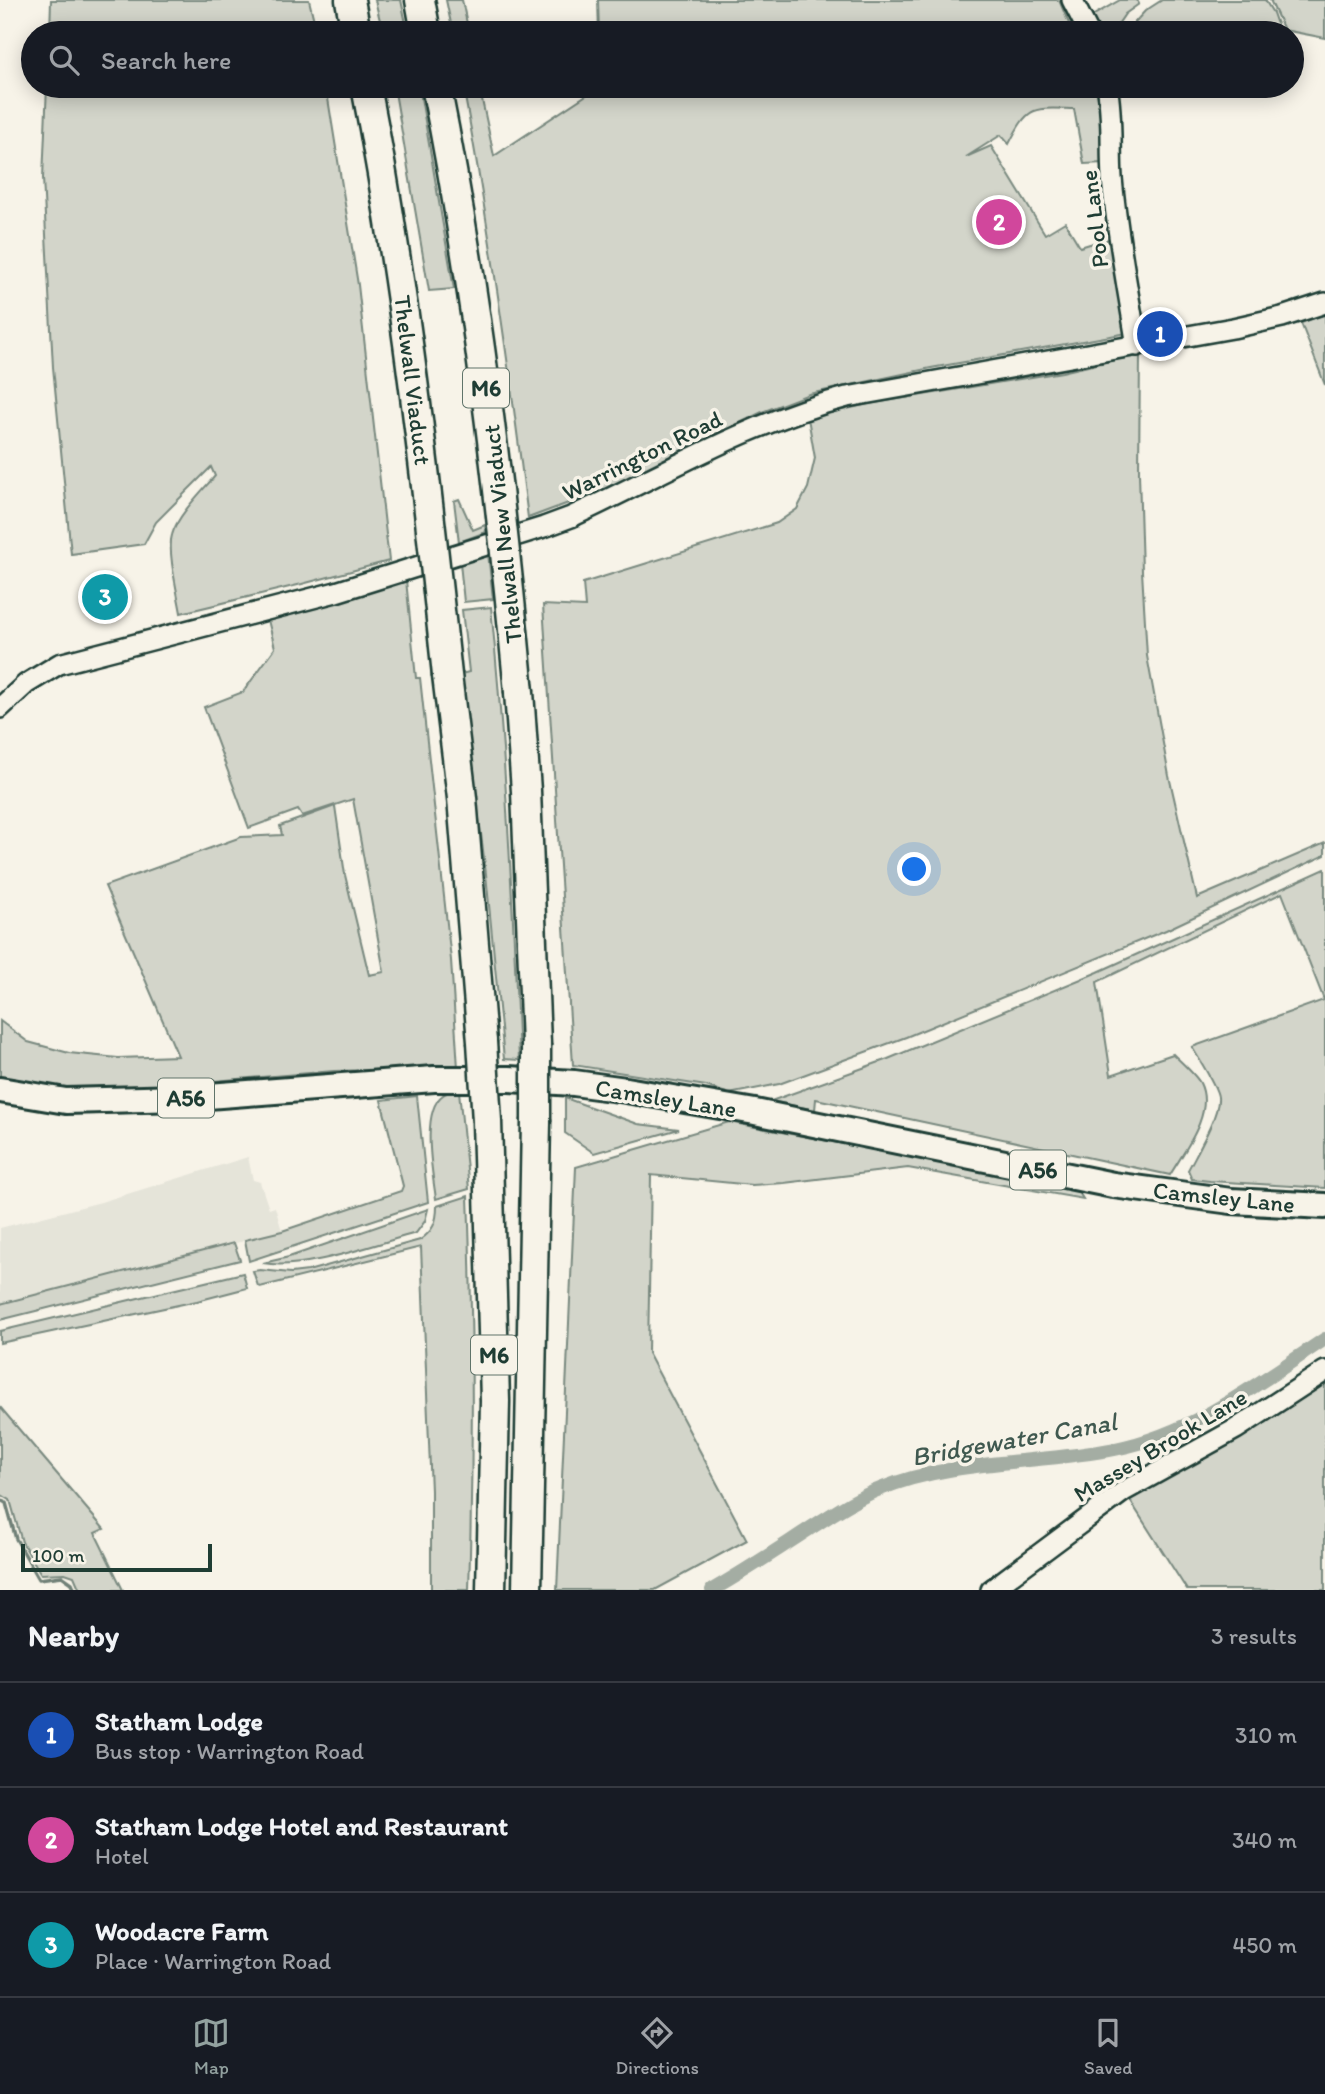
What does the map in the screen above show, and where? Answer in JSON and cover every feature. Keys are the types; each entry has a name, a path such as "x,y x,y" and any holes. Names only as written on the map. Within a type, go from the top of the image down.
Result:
{"highway":[{"path":"350,0 354,21"},
{"path":"419,0 423,21"},
{"name":"Thelwall Viaduct","path":"368,98 384,174 407,331 462,798 487,1121 495,1401 491,1590"},
{"name":"Thelwall New Viaduct","path":"438,98 472,286 496,462 519,692 527,817 536,1044 527,1590"}],"main road":[{"name":"Camsley Lane","path":"0,1090 66,1101 182,1098 434,1079 509,1079 574,1083 705,1102 1113,1185 1231,1201 1325,1206"}],"street":[{"path":"1072,0 1083,21"},
{"name":"Pool Lane","path":"1108,98 1117,226 1137,346"},
{"name":"Warrington Road","path":"0,708 26,684 59,664 336,592 553,524 769,422 810,407 847,397 1270,320 1325,303"},
{"name":"Massey Brook Lane","path":"991,1590 1124,1491 1236,1429 1325,1371"}],"shaded area":[{"path":"51,0 309,0 314,21 50,21"},
{"path":"375,0 401,0 405,21 380,21"},
{"path":"446,0 462,0 466,21 450,21"},
{"path":"598,0 1059,0 1068,21 599,21"},
{"path":"1120,0 1137,0 1139,4 1120,21 1087,19"},
{"path":"1162,0 1265,0 1276,21 1136,21"},
{"path":"1270,0 1325,0 1325,38 1304,34 1304,21 1280,21"},
{"path":"46,98 328,98 358,285 389,561 181,613 172,562 172,535 184,512 215,476 211,467 156,522 144,544 71,554 53,367 43,178"},
{"path":"396,98 421,98 454,289 429,291"},
{"path":"465,98 482,98 494,156 582,98 1100,98 1104,163 1084,164 1074,109 1040,109 1033,112 1022,122 1009,144 1001,135 966,157 991,146 1045,234 1065,222 1080,247 1115,239 1133,332 931,368 809,394 762,412 609,488 528,518 482,193"},
{"path":"1325,314 1325,385 1301,323"},
{"path":"1140,354 1139,473 1147,656 1169,776 1197,898 1325,843 1325,855 1166,930 906,1037 779,1084 729,1094 706,1086 573,1065 543,605 585,607 583,583 777,523 797,509 808,488 815,458 808,418 868,404 1062,372"},
{"path":"459,499 473,530 485,525 486,532 459,542 454,501"},
{"path":"488,553 493,599 464,602 460,563"},
{"path":"406,580 416,678 420,678 451,960 458,1068 334,1071 167,1085 65,1089 0,1078 0,1021 28,1042 69,1053 118,1058 178,1056 105,886 241,837 282,835 280,826 335,806 345,875 369,975 384,972 353,799 302,816 298,810 249,828 204,707 243,692 275,648 268,620"},
{"path":"491,607 508,833 519,1060 504,1059 486,874 461,674 469,672 462,610"},
{"path":"1325,869 1325,1188 1192,1179 1188,1170 1218,1104 1217,1092 1192,1047 1324,1000 1282,893 1097,982 1111,1075 1173,1054 1200,1083 1204,1095 1201,1119 1170,1175 816,1099 815,1110 771,1101 888,1059 1098,972"},
{"path":"459,1091 469,1189 436,1199 430,1144 432,1115 436,1103 443,1095"},
{"path":"417,1096 428,1202 249,1261 245,1240 282,1231 401,1191 403,1186 381,1100"},
{"path":"565,1098 638,1124 679,1129 594,1153 565,1133"},
{"path":"729,1122 1077,1189 1083,1199 908,1168 752,1185 651,1175 648,1353 747,1540 655,1590 557,1590 576,1167"},
{"path":"248,1157 253,1180 260,1182 269,1209 275,1207 282,1231 0,1304 0,1228 101,1202"},
{"path":"468,1196 472,1393 469,1590 431,1590 431,1491 421,1247 260,1287 253,1271 308,1271 420,1240 433,1226 437,1206"},
{"path":"428,1209 425,1221 416,1233 318,1260 263,1263 289,1257"},
{"path":"234,1243 240,1260 0,1320 0,1304"},
{"path":"243,1273 247,1288 0,1343 0,1331"},
{"path":"1325,1376 1325,1590 1187,1590 1124,1491"},
{"path":"0,1407 104,1529 95,1533 123,1590 80,1590 74,1576 65,1573 41,1574 22,1542 10,1500 0,1494"}],"waterway":[{"name":"Bridgewater Canal","path":"712,1590 842,1508 880,1489 937,1472 1086,1454 1144,1442 1199,1419 1251,1389 1325,1339"},
{"path":"0,1500 6,1503 16,1539 39,1579 62,1576 72,1583 75,1590"}],"place":[{"name":"Statham Lodge Hotel and Restaurant","path":"999,222"},
{"name":"Statham Lodge","path":"1160,334"},
{"name":"Woodacre Farm","path":"105,597"}]}
